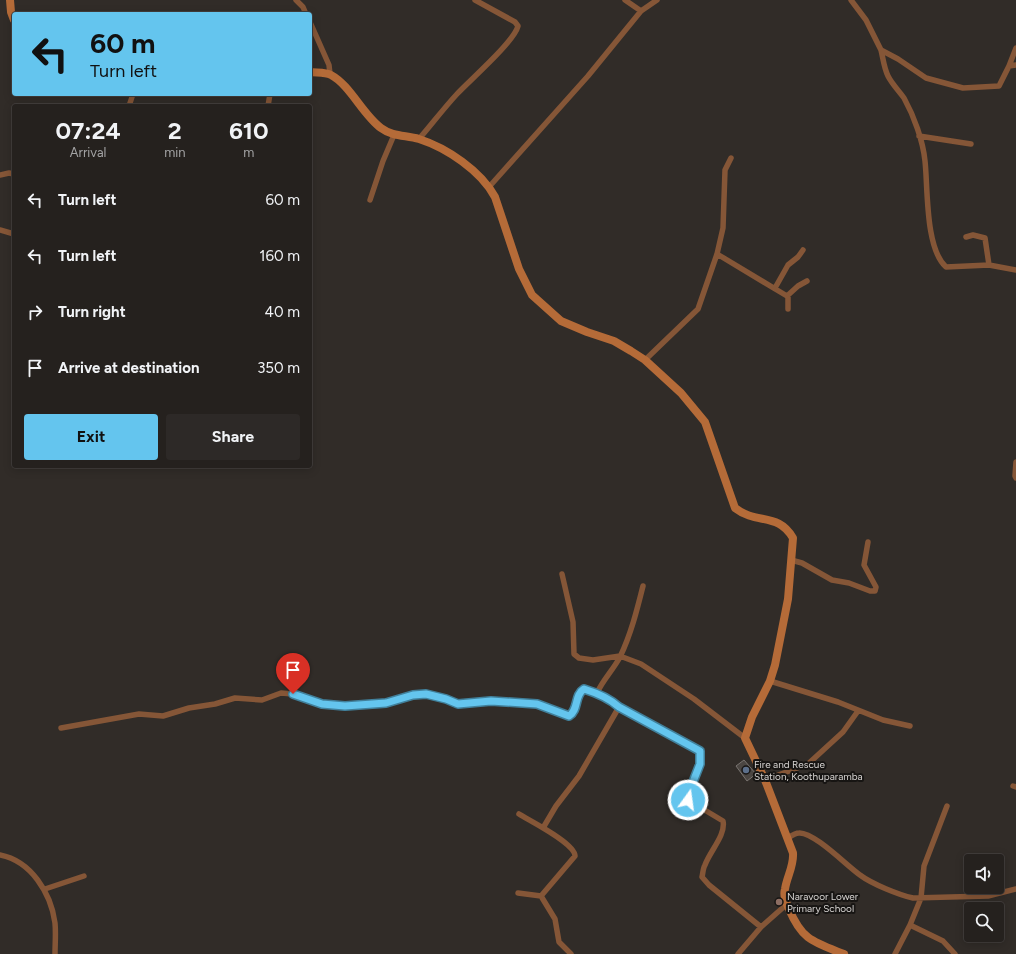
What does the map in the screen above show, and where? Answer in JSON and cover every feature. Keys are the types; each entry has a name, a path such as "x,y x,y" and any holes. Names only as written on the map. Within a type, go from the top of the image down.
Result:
{"main road":[{"path":"10,0 12,15"},
{"path":"312,72 330,74 338,80 366,113 382,128 394,135 419,139 452,155 472,169 489,187 495,197 519,269 532,295 561,321 581,330 614,341 645,360 682,393 705,422 735,508 744,515 773,521 783,525 793,538 788,599 770,681 752,717 745,738 765,780 793,853 794,862 784,889 784,897 796,925 809,939 844,954"}],"street":[{"path":"296,0 303,7 305,12"},
{"path":"419,139 456,95 517,32 518,26 515,22 475,0"},
{"path":"625,0 640,11"},
{"path":"489,187 588,76 640,11 657,0"},
{"path":"850,0 866,20 881,50 888,76 905,100 919,136 925,160 929,217 934,242 940,261 946,267 989,265 1016,270"},
{"path":"312,27 329,65 330,74"},
{"path":"881,50 898,59 926,78 963,88 999,86 1010,66 1016,48"},
{"path":"1010,66 1016,65"},
{"path":"370,200 383,161 394,135"},
{"path":"919,136 971,144"},
{"path":"645,360 698,309 717,254 723,228 725,170 731,158"},
{"path":"0,175 9,172 12,173"},
{"path":"0,230 12,233"},
{"path":"966,237 973,235 985,238 989,265"},
{"path":"775,288 788,265 798,257 803,250"},
{"path":"717,254 787,296 788,309"},
{"path":"787,296 798,286 807,281"},
{"path":"1016,462 1016,478"},
{"path":"791,560 802,563 832,580 849,583 870,591 875,591 876,587 864,564 868,542"},
{"path":"562,574 573,622 574,654 579,658 593,660 620,656 641,664 694,699 745,738"},
{"path":"597,693 602,681 613,668 620,656 633,624 643,586"},
{"path":"770,681 838,702 883,720 910,726"},
{"path":"61,728 140,714 163,716 189,708 215,704 235,698 262,700 281,693 293,694 322,704 345,706 386,703 413,695 426,694 458,704 491,701 537,704 569,716 574,710 579,693 584,689 597,693 619,707 700,751 700,764 691,787 688,800 718,817 724,824 704,866 702,877 761,927"},
{"path":"543,828 556,806 578,776 619,707"},
{"path":"765,780 808,764 843,732 858,711"},
{"path":"895,954 921,898 924,866 946,806"},
{"path":"518,814 570,846 575,853 575,856 541,896"},
{"path":"788,838 796,833 806,834 833,851 860,875 902,896 921,898 988,896 1016,888"},
{"path":"0,855 10,857 30,871 45,889 55,922 55,954"},
{"path":"45,889 84,876"},
{"path":"518,893 541,896"},
{"path":"541,896 555,919 559,942 571,954"},
{"path":"738,954 761,927 787,904"},
{"path":"910,924 939,938 955,954"}],"building":[{"name":"Fire and Rescue Station, Koothuparamba","path":"744,760 756,774 747,781 736,766"}],"place":[{"name":"Fire and Rescue Station, Koothuparamba","path":"746,770"},
{"name":"Naravoor Lower Primary School","path":"779,902"}],"route":[{"path":"293,694 322,704 345,706 386,703 413,695 426,694 458,704 491,701 537,704 569,716 572,714 576,706 579,693 584,689 597,693 619,707 683,743 688,743 700,751 700,764 689,792 688,800"}]}
